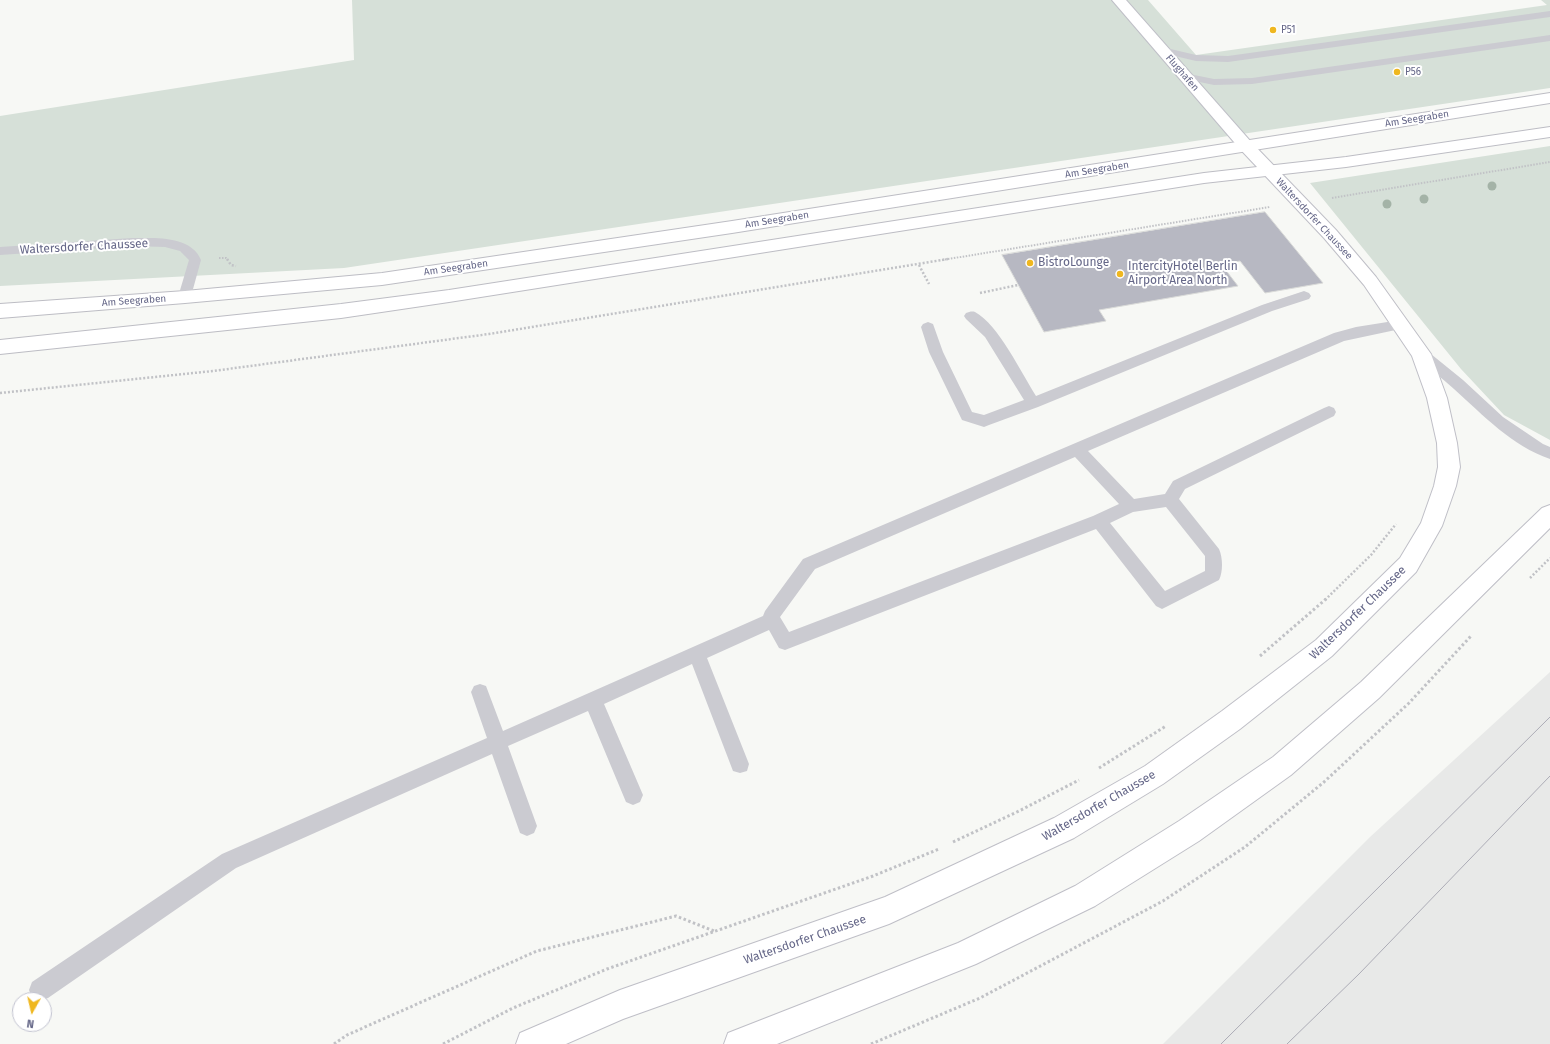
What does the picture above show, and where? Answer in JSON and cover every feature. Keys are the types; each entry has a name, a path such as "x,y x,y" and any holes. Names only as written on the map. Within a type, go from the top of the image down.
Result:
{"main road":[{"name":"Flughafen","path":"1119,0 1246,146"},
{"name":"Am Seegraben","path":"0,311 185,297 406,275 701,232 1550,98"},
{"path":"0,347 249,321 441,297 1204,178 1346,162 1550,132"},
{"name":"Waltersdorfer Chaussee","path":"531,1044 620,1005 889,910 1064,828 1154,775 1231,720 1324,648 1408,565 1431,526 1446,486 1449,467 1447,443 1437,398 1421,354 1365,276 1330,234 1246,146"},
{"path":"739,1044 966,954 1085,896 1189,831 1282,766 1370,690 1550,514"}],"lane":[{"path":"1162,50 1196,58 1228,59 1550,14"},
{"path":"1184,76 1214,82 1252,81 1550,38"},
{"name":"Waltersdorfer Chaussee","path":"0,251 132,242 171,245 184,248 193,255 195,260 185,297"},
{"path":"928,327 930,338 936,352 967,416 984,422 1267,308 1304,296"},
{"path":"971,316 990,333 1033,403"},
{"path":"1170,500 1131,506 1099,521 785,642 771,616 809,564 1339,337 1356,332 1400,325"},
{"name":"Waltersdorfer Chaussee","path":"1421,354 1458,384 1498,421 1538,448 1550,453"},
{"path":"1170,500 1179,485 1329,412"},
{"path":"1077,449 1131,506"},
{"path":"1099,521 1162,601 1213,576 1213,554 1170,500"},
{"path":"40,990 229,861 773,620"},
{"path":"697,654 740,764"},
{"path":"480,692 527,826"},
{"path":"593,700 633,795"}],"path":[{"path":"0,393 213,371 474,336 1550,162"},
{"path":"919,264 929,284"},
{"path":"975,295 1018,285"},
{"path":"1256,660 1321,604 1371,555 1398,522"},
{"path":"1098,769 1171,722"},
{"path":"947,845 1019,811 1084,777"},
{"path":"443,1044 527,1002 607,969 873,876 940,848"},
{"path":"334,1044 347,1035 537,951 676,916 714,931"}],"shaded area":[{"path":"352,0 1148,0 1196,55 1547,5 1541,0 1550,0 1550,88 344,268 0,286 0,116 354,60"},
{"path":"1550,146 1550,440 1504,415 1461,369 1310,183"},
{"path":"1550,672 1550,1044 1163,1044 1370,837"}],"building":[{"name":"IntercityHotel Berlin Airport Area North","path":"1265,212 1323,283 1265,293 1240,261 1221,264 1238,286 1099,310 1106,321 1044,332 1002,255"}],"tram line":[{"path":"1221,1044 1550,717"},
{"path":"1287,1044 1359,974 1550,776"}],"place":[{"name":"P51","path":"1273,30"},
{"name":"P56","path":"1397,72"},
{"name":"BistroLounge","path":"1030,263"},
{"name":"IntercityHotel Berlin Airport Area North","path":"1120,274"}]}
